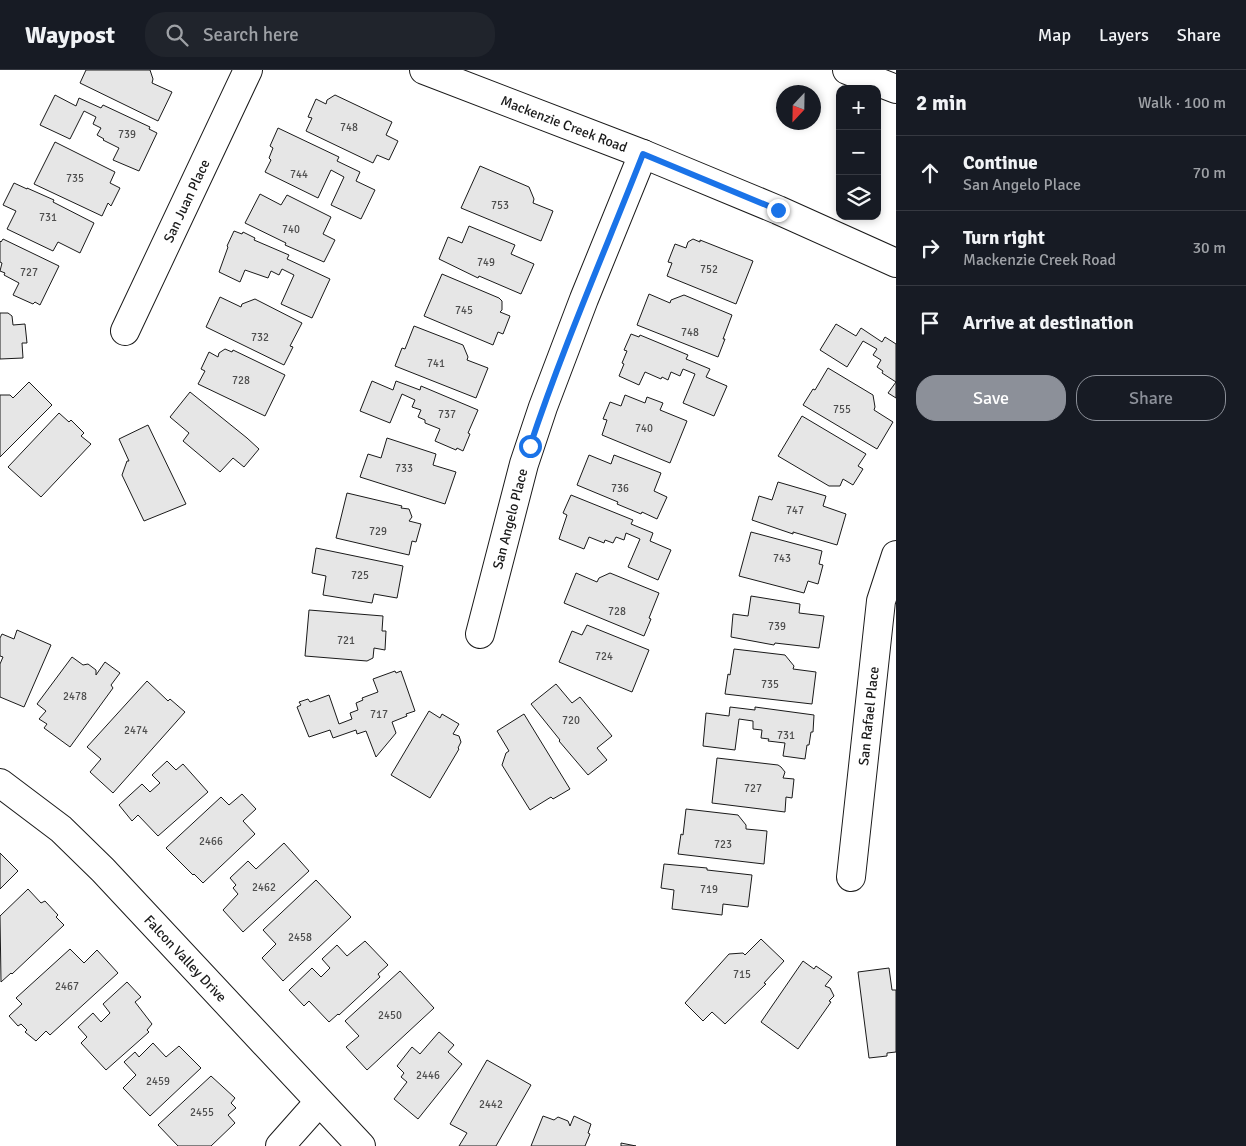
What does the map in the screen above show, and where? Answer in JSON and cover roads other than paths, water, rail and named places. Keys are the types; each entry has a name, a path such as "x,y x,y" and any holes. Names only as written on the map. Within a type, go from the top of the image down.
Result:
{"street":[{"name":"San Juan Place","path":"125,331 248,70"},
{"name":"Mackenzie Creek Road","path":"424,70 643,154 896,262"},
{"path":"847,70 896,89"},
{"name":"San Angelo Place","path":"480,634 524,464 543,407 643,154"},
{"name":"San Rafael Place","path":"852,877 881,601 896,555"},
{"name":"Falcon Valley Drive","path":"0,783 61,829 96,864 361,1146"},
{"path":"280,1146 320,1102"}]}
